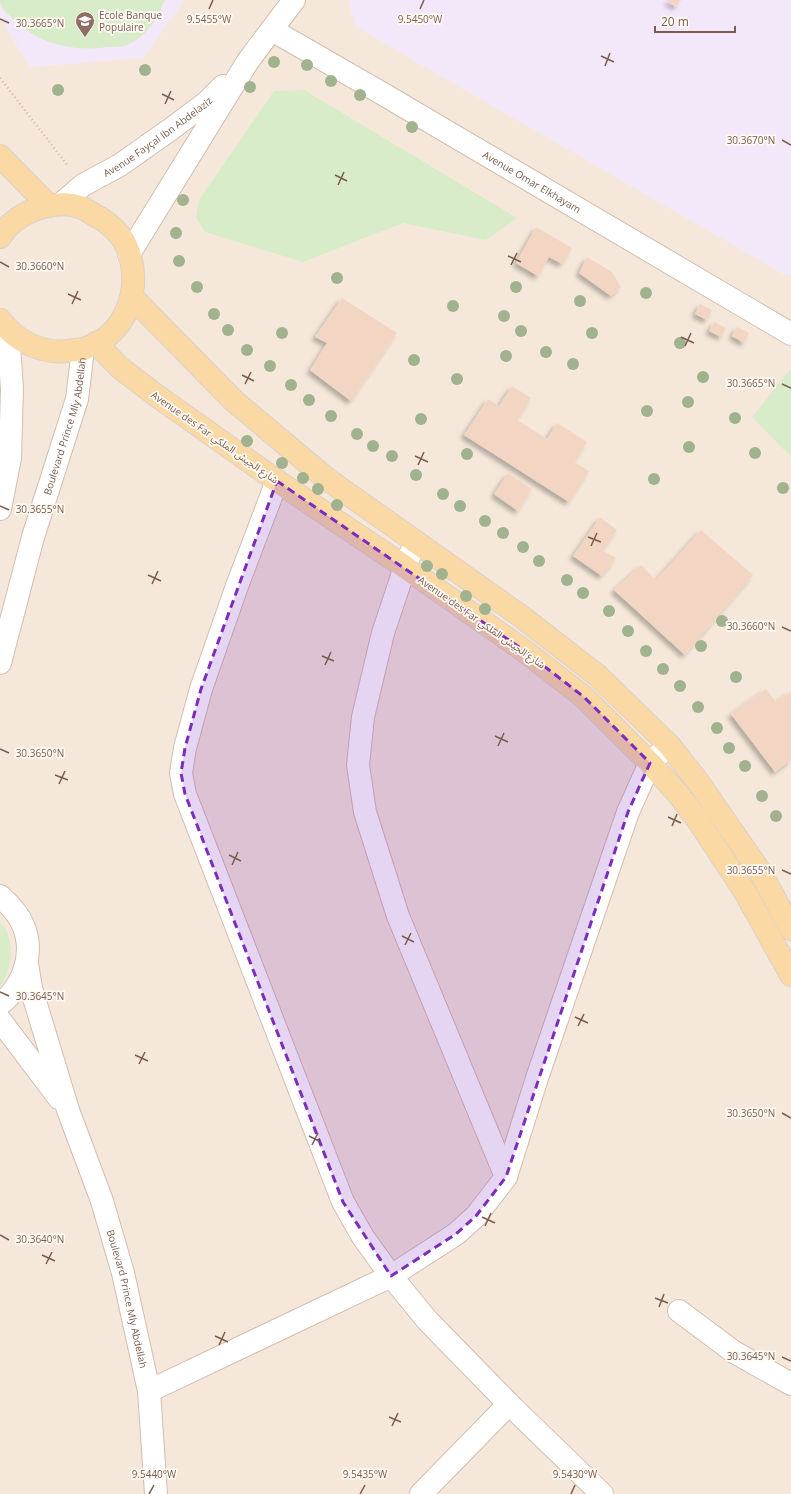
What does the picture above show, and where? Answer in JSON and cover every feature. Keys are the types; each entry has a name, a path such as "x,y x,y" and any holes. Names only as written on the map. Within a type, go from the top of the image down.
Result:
{"main road":[{"path":"0,156 55,205"},
{"path":"0,237 12,223 30,211 55,205 80,207 106,221 126,244 134,273 132,297 127,311 119,324 109,334 89,346 56,352 30,345 4,325"},
{"path":"132,297 234,401 327,479 415,543 522,617 598,676 668,745 699,782 761,873 791,929"},
{"name":"Avenue des Far شارع الجيش الملكي","path":"89,346 277,481 522,649 584,697 650,763 679,795 745,892 791,975"}],"street":[{"name":"Avenue Fayçal Ibn Abdelaziz","path":"129,254 248,61 294,0"},
{"name":"Avenue Omar Elkhayam","path":"272,30 377,90 791,334"},
{"name":"Avenue Fayçal Ibn Abdelaziz","path":"55,205 83,185 120,165 207,102 248,61"},
{"path":"0,509 10,458 12,389 4,325"},
{"name":"Boulevard Prince Mly Abdellah","path":"0,664 33,537 77,399 89,346"},
{"path":"277,481 237,586 201,689 185,748 181,774 185,794 343,1202 363,1237 391,1276 427,1320 509,1404 602,1494"},
{"path":"415,543 405,568 384,633 364,717 358,765 365,812 398,916 506,1177"},
{"path":"149,1391 391,1276 456,1234 476,1216 506,1177 537,1078 628,812 650,763 668,745"},
{"name":"Boulevard Prince Mly Abdellah","path":"0,896 12,907 23,924 28,944 27,964 31,988 68,1110 104,1208 123,1273 149,1391 156,1494"},
{"name":"Boulevard Prince Mly Abdellah","path":"0,1004 8,998 20,983 27,964"},
{"name":"Boulevard Prince Mly Abdellah","path":"0,1020 68,1110"},
{"path":"679,1311 734,1352 791,1384"},
{"path":"421,1494 509,1404"}],"path":[{"path":"0,78 83,185"}],"highlighted area":[{"path":"277,481 522,649 584,697 650,763 628,812 506,1177 476,1216 456,1234 391,1276 343,1202 185,794 181,773 185,748 201,689"}],"shaded area":[{"path":"0,0 791,0 791,1494 0,1494"},
{"name":"Ecole Banque Populaire","path":"0,0 185,0 143,58 30,67 0,18"},
{"path":"348,0 791,0 791,275 785,275 356,27"}],"green space":[{"name":"Ecole Banque Populaire","path":"0,0 165,0 150,27 141,37 123,46 82,48 56,44 32,34 4,10"},
{"path":"304,90 517,218 486,240 403,223 303,262 205,232 196,218 199,200 274,91"},
{"path":"791,368 791,457 752,417"},
{"path":"0,922 9,937 11,954 8,971 0,986"}],"building":[{"path":"666,0 681,0 676,7"},
{"path":"536,227 572,248 562,264 549,257 538,276 516,263"},
{"path":"587,257 612,272 621,287 611,296 579,273"},
{"path":"342,298 397,333 351,401 310,370 327,343 315,337"},
{"path":"700,304 712,310 707,320 695,314"},
{"path":"714,322 726,328 721,337 709,331"},
{"path":"737,327 749,333 744,343 732,336"},
{"path":"512,386 531,398 517,420 547,439 557,423 587,442 574,462 589,471 569,502 464,435 488,399 499,406"},
{"path":"508,473 532,489 518,511 494,494"},
{"path":"600,517 617,530 602,550 616,558 602,576 573,556"},
{"path":"701,530 753,575 685,655 614,590 641,565 656,580"},
{"path":"766,689 776,702 791,691 791,760 775,772 731,714"}],"place":[{"name":"Ecole Banque Populaire","path":"85,38"}]}
